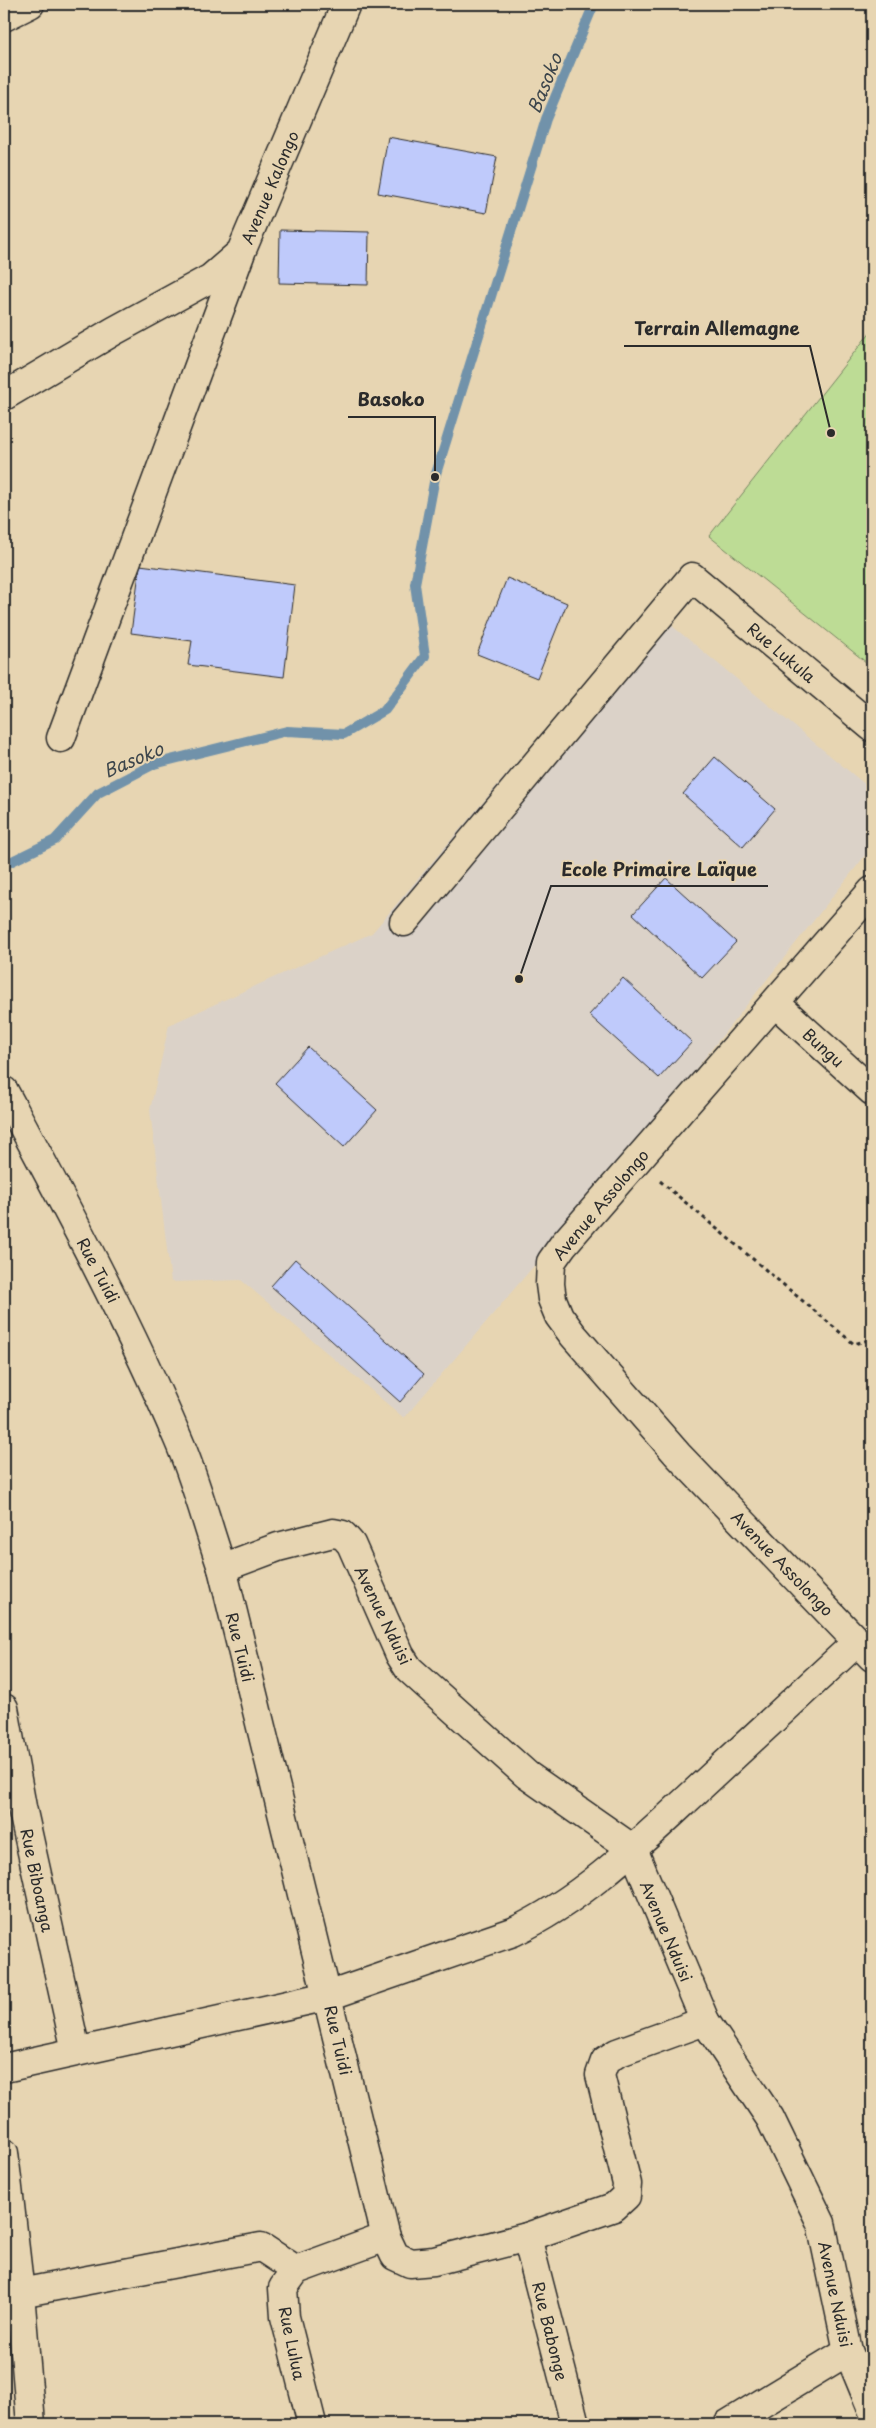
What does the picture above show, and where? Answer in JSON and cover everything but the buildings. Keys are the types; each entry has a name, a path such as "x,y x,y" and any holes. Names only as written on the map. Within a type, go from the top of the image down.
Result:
{"street":[{"path":"4,17 30,4"},
{"name":"Avenue Kalongo","path":"4,396 114,331 211,278 242,252 346,4"},
{"path":"61,738 242,252"},
{"name":"Rue Lukula","path":"404,922 692,577 872,727"},
{"name":"Avenue Assolongo","path":"865,1649 678,1455 559,1316 552,1299 550,1284 551,1262 636,1161 872,891"},
{"name":"Bungu","path":"775,1003 872,1091"},
{"name":"Rue Tuidi","path":"4,1091 118,1307 179,1440 222,1568 386,2237 395,2256 410,2263 434,2261 527,2237 614,2207 626,2196 627,2184 600,2075 605,2060 617,2053 705,2021"},
{"name":"Avenue Nduisi","path":"222,1568 278,1547 333,1533 343,1535 351,1544 400,1655 409,1669 527,1775 633,1849 705,2021 770,2118 821,2223 848,2351 872,2409"},
{"path":"4,2068 328,1996 513,1932 540,1919 564,1904 633,1849 865,1649"},
{"name":"Rue Biboanga","path":"4,1708 22,1806 76,2051"},
{"path":"4,2153 20,2293 31,2424"},
{"path":"20,2293 261,2247 296,2270 386,2237"},
{"name":"Rue Babonge","path":"527,2237 574,2424"},
{"name":"Rue Lulua","path":"296,2270 283,2288 285,2317 312,2424"},
{"path":"728,2424 848,2351"}],"path":[{"path":"636,1161 854,1344 872,1339"}],"shaded area":[{"path":"649,607 872,790 872,847 615,1171 404,1418 241,1280 171,1282 150,1110 169,1025 372,933"}],"green space":[{"path":"872,330 872,667 709,536"}],"waterway":[{"name":"Basoko","path":"4,865 55,840 98,793 154,764 287,731 344,734 385,710 425,656 415,584 435,477 546,119 594,4"}],"place":[{"name":"Terrain Allemagne","path":"831,433"},
{"name":"Basoko","path":"435,477"},
{"name":"Ecole Primaire Laïque","path":"519,979"}]}
